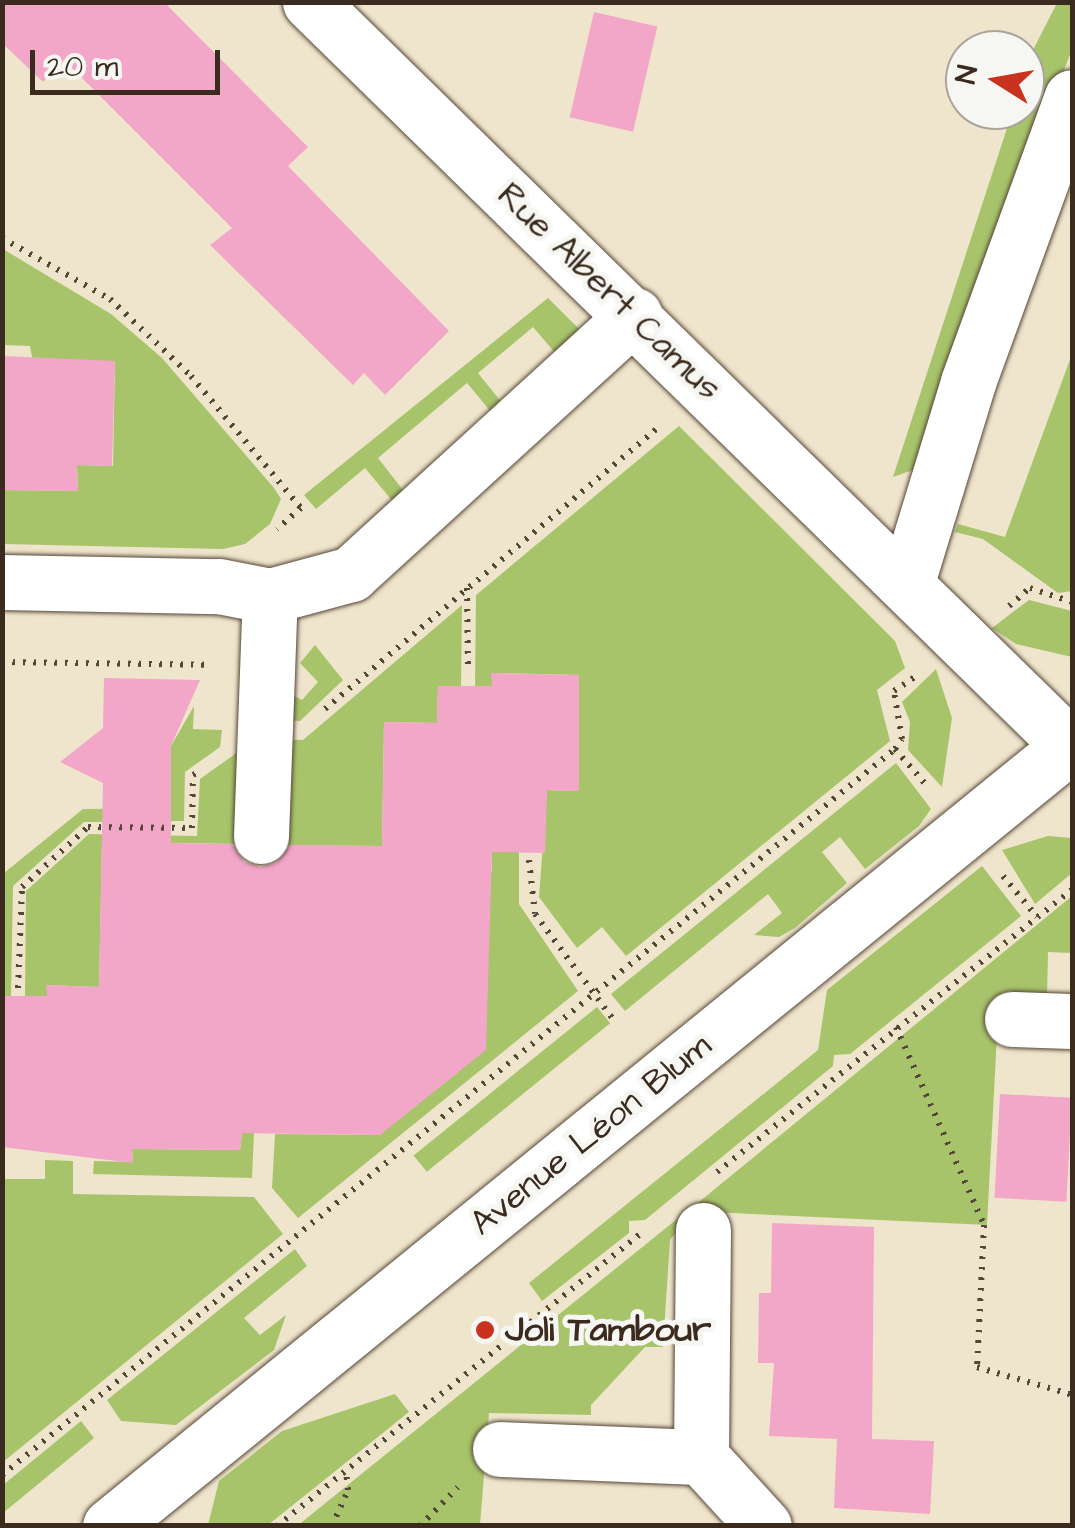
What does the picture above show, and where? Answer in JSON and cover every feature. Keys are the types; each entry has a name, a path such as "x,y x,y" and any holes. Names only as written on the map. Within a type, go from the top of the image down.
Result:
{"street":[{"name":"Rue Albert Camus","path":"310,2 1072,746"},
{"path":"907,582 968,382 1072,97"},
{"path":"2,582 245,591 351,574 635,316"},
{"path":"245,591 266,666 261,836"},
{"name":"Avenue Léon Blum","path":"110,1526 1072,746"},
{"path":"1012,1019 1072,1020"},
{"path":"703,1230 701,1457 764,1526"},
{"path":"500,1448 701,1457"}],"path":[{"path":"2,238 110,299 191,376 301,508 245,591"},
{"path":"467,588 468,666"},
{"path":"2,1475 895,749 902,739 894,691 968,641 1030,588 1072,602"},
{"path":"2,662 266,666"},
{"path":"529,860 534,914 612,1019"},
{"path":"896,1027 984,1225 977,1368 1072,1394"},
{"path":"332,1526 348,1490 346,1470"}],"green space":[{"path":"1057,3 1072,3 1072,49 1045,120 1045,30"},
{"path":"1006,130 1041,130 913,470 893,477"},
{"path":"3,249 111,314 162,358 274,488 281,499 270,524 245,544 223,549 3,544 3,490 78,491 77,465 113,466 115,362 33,362 30,346 3,345"},
{"path":"548,298 581,331 563,362 533,327 478,373 507,409 496,418 467,383 378,458 406,494 395,504 365,468 316,509 304,495"},
{"path":"1072,354 1072,591 1058,593 983,539 955,532 958,524 1005,537"},
{"path":"679,426 895,641 905,668 877,690 890,741 626,956 602,927 577,948 539,897 547,790 579,791 579,675 492,673 492,686 475,686 476,595"},
{"path":"1029,600 1072,611 1072,657 1016,644 992,628"},
{"path":"462,605 461,686 438,686 437,723 384,722 382,846 275,845 278,739 303,740"},
{"path":"315,645 343,680 300,721 280,720 284,691 302,700 318,682 300,663"},
{"path":"936,669 952,718 942,787 908,750 910,722 902,702"},
{"path":"194,706 193,729 222,730 220,747 185,772 184,821 84,822 13,886 11,996 3,996 4,873 83,809 171,808 171,746"},
{"path":"242,749 242,844 102,842 99,987 47,985 47,996 25,996 26,891 89,834 197,836 200,779"},
{"path":"896,763 931,809 919,826 865,869 840,837 822,852 847,883 795,928 779,937 754,935 782,913 768,894 625,1011 611,994"},
{"path":"1048,836 1072,838 1072,873 1035,904 1002,850"},
{"path":"492,852 519,852 519,904 578,991 298,1218 272,1188 275,1134 380,1135 492,870"},
{"path":"982,866 1021,916 850,1054 834,1055 833,1066 645,1220 629,1221 629,1233 542,1301 529,1283 818,1050 827,990"},
{"path":"1072,896 1072,953 1048,952 1047,999 999,997 987,1225 688,1211"},
{"path":"597,1007 610,1023 427,1172 414,1156"},
{"path":"254,1132 252,1178 93,1174 94,1161 133,1162 132,1149 240,1150 242,1133"},
{"path":"45,1160 73,1161 73,1194 254,1197 283,1234 3,1462 3,1179 45,1179"},
{"path":"682,1215 684,1222 670,1240 663,1347 645,1347 591,1405 591,1415 489,1413 480,1525 297,1526"},
{"path":"295,1249 307,1266 244,1318 260,1335 286,1315 274,1350 176,1425 121,1421 107,1400"},
{"path":"395,1394 409,1412 268,1525 208,1525 219,1481 282,1431"},
{"path":"81,1421 94,1438 3,1513 3,1485"}],"building":[{"path":"2,2 164,2 308,147 288,166 449,331 385,395 364,373 353,385 210,245 232,228 64,60 43,82 2,43"},
{"path":"594,12 657,27 633,132 570,117"},
{"path":"2,356 115,361 112,466 77,465 78,491 2,490"},
{"path":"491,673 579,675 579,791 547,790 545,853 492,852 486,1050 380,1135 242,1133 240,1150 132,1149 133,1163 2,1147 2,996 47,996 46,985 99,987 103,783 60,762 103,728 104,678 200,680 171,746 171,843 232,844 244,862 261,867 276,863 290,845 382,846 384,722 437,723 438,686 492,686"},
{"path":"1000,1094 1072,1098 1066,1202 995,1198"},
{"path":"772,1223 874,1227 872,1439 934,1441 930,1514 834,1508 837,1439 769,1436 774,1363 758,1363 759,1293 771,1293"}],"place":[{"name":"Joli Tambour","path":"485,1330"}]}
